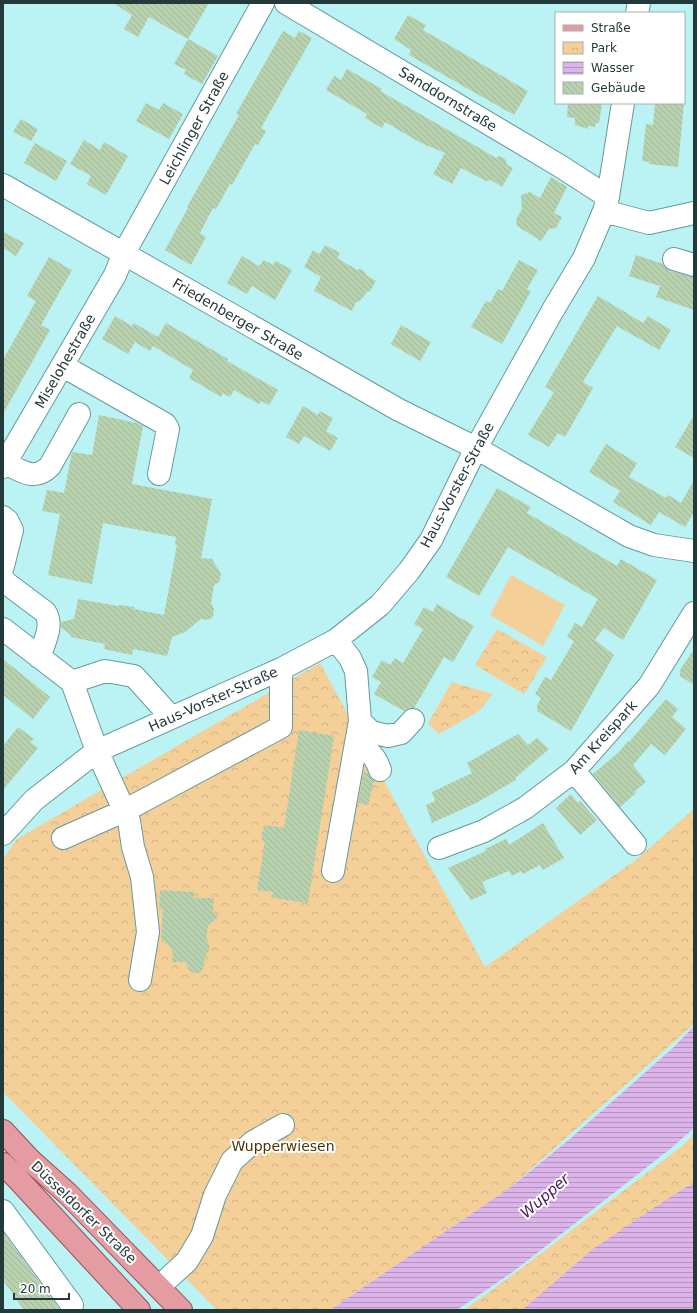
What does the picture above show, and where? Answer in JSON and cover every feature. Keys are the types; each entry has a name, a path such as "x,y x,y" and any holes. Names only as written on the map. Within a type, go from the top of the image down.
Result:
{"main road":[{"name":"Düsseldorfer Straße","path":"3,1132 30,1160 68,1194 181,1310"},
{"name":"Düsseldorfer Straße","path":"3,1164 134,1309"},
{"path":"134,1309 159,1287"}],"street":[{"name":"Leichlinger Straße","path":"124,253 264,3"},
{"name":"Sanddornstraße","path":"286,3 560,166 606,204 649,223 694,213"},
{"name":"Haus-Vorster-Straße","path":"3,834 34,800 97,751 281,669 336,640 380,605 409,572 431,540 476,448 553,310 584,258 606,204 623,104"},
{"name":"Friedenberger Straße","path":"3,185 399,410 476,448"},
{"name":"Miselohestraße","path":"4,465 115,275 124,253"},
{"path":"63,366 165,424 168,429 159,474"},
{"path":"4,465 30,474 37,475 45,471 50,466 79,414"},
{"path":"476,448 630,536 654,545 694,551"},
{"path":"3,517 7,520 12,530 3,566"},
{"path":"3,578 5,582 45,612 49,617 50,624 39,657"},
{"name":"Am Kreispark","path":"439,848 484,832 525,808 574,771 649,686 694,613"},
{"path":"3,629 72,682 97,751 129,821 133,847 142,877 148,932 140,980"},
{"path":"332,871 360,721 356,671 350,658 336,640"},
{"path":"63,838 124,811 281,727 281,669"},
{"path":"72,682 105,671 134,676 171,717"},
{"path":"360,721 371,732 388,736 401,733 413,720"},
{"path":"356,744 369,751 377,760 380,770"},
{"path":"574,771 635,844"},
{"path":"159,1287 187,1261 202,1236 214,1195 232,1161 253,1142 283,1125"},
{"path":"3,1211 72,1305"}],"green space":[{"path":"511,575 565,605 543,646 490,615"},
{"path":"497,629 547,657 524,694 475,665"},
{"name":"Wupperwiesen","path":"320,663 485,967 637,859 694,809 694,1024 511,1187 330,1310 217,1310 3,1092 3,859 17,839"},
{"path":"452,682 493,694 479,711 439,734 428,723"},
{"path":"694,1134 694,1310 464,1310 510,1277 681,1147"}],"water":[{"name":"Wupper","path":"694,1026 694,1128 670,1149 514,1271 457,1310 330,1310 511,1187 571,1138 674,1047"},
{"path":"694,1184 694,1308 690,1310 522,1310 593,1249 686,1187"}],"building":[{"path":"113,3 209,3 188,39 149,17 138,37 124,29 132,15"},
{"path":"408,15 426,25 423,30 528,91 514,115 409,55 411,50 394,39"},
{"path":"283,31 295,38 299,31 312,38 261,128 266,131 258,145 255,144 232,185 230,184 216,209 213,208 200,233 206,237 191,265 165,250 188,208 187,207 239,115 236,114"},
{"path":"188,39 218,56 202,84 184,74 186,70 174,64"},
{"path":"347,69 382,89 380,91 496,158 500,156 506,160 507,165 513,168 502,187 491,180 486,181 461,168 452,184 433,174 445,153 421,143 385,122 382,128 365,118 367,114 326,90 334,76 341,80"},
{"path":"146,103 159,110 163,103 183,114 169,139 136,121"},
{"path":"568,104 602,104 599,123 596,123 595,127 588,126 588,129 575,125 575,118 567,117"},
{"path":"655,104 684,104 678,167 649,164 650,162 642,161 646,124 653,125"},
{"path":"21,119 38,129 31,141 13,132"},
{"path":"84,140 100,150 104,142 128,156 106,195 87,184 91,176 70,164"},
{"path":"35,143 67,161 56,181 24,163"},
{"path":"551,177 567,187 554,213 562,217 556,228 549,229 541,241 517,226 516,220 522,209 521,195 530,192 540,198"},
{"path":"3,232 24,243 16,256 3,248"},
{"path":"325,245 340,253 337,258 357,270 360,269 376,281 370,291 367,292 360,301 356,302 352,311 314,291 321,277 304,267 313,250 320,254"},
{"path":"636,255 663,264 665,268 670,271 694,277 694,310 656,297 660,286 629,276"},
{"path":"242,256 259,266 264,260 273,265 276,261 292,270 275,300 252,286 247,294 227,283"},
{"path":"49,257 72,270 41,325 50,330 3,414 3,360 36,301 27,296"},
{"path":"519,260 538,270 527,289 531,291 502,344 471,327 486,301 490,303 498,289 502,291"},
{"path":"598,296 643,323 648,316 671,330 659,350 617,326 583,382 593,388 565,437 558,433 549,447 528,435 554,392 545,387"},
{"path":"115,316 132,326 134,323 158,337 166,323 228,359 227,361 278,390 269,405 261,401 259,404 234,390 230,397 223,393 221,397 189,378 193,370 153,346 150,351 135,342 128,354 102,339"},
{"path":"401,325 431,342 420,361 391,344"},
{"path":"303,406 318,415 320,411 333,418 326,431 338,438 330,451 304,436 299,444 286,437"},
{"path":"99,415 137,423 143,426 132,484 212,499 201,558 212,559 221,574 219,582 214,585 211,603 214,609 213,617 208,620 201,619 185,632 172,637 167,656 133,649 132,655 104,649 105,644 71,637 71,635 61,627 61,622 74,619 78,599 118,606 134,607 134,609 164,615 177,545 175,545 176,537 103,523 92,584 48,575 60,514 42,511 47,490 64,493 72,452 92,455"},
{"path":"694,415 694,458 675,447"},
{"path":"606,444 637,463 629,477 666,498 668,495 681,503 694,480 694,512 685,527 659,512 651,525 613,502 620,491 589,472"},
{"path":"497,488 531,507 527,513 617,566 621,559 657,580 623,640 604,628 595,640 614,655 571,731 537,711 537,706 541,698 535,694 545,677 551,680 574,641 567,637 575,623 582,627 598,599 508,547 479,596 446,577"},
{"path":"437,604 474,626 453,662 444,657 414,708 409,708 404,711 374,694 381,682 372,677 382,660 390,665 395,658 403,663 423,629 414,624 424,607 433,612"},
{"path":"694,649 694,685 680,676 680,670"},
{"path":"3,659 50,697 33,719 3,695"},
{"path":"666,699 678,709 672,717 686,729 665,755 651,744 633,765 646,782 620,807 593,774 620,751 628,741 629,742"},
{"path":"18,727 34,739 30,742 38,748 3,790 3,746"},
{"path":"299,730 334,736 308,903 273,898 273,892 257,890 265,841 261,841 264,825 284,828"},
{"path":"518,734 528,745 537,738 549,749 515,778 516,780 476,803 432,823 426,805 435,801 432,792 472,773 467,763"},
{"path":"364,772 368,773 374,781 368,805 358,803"},
{"path":"571,794 578,803 580,801 597,820 580,835 556,808"},
{"path":"543,823 564,858 543,870 540,865 523,874 521,871 512,876 509,871 482,882 487,893 471,900 448,868 486,851 485,849 506,839 509,845"},
{"path":"160,890 194,892 194,898 214,898 213,911 218,917 208,926 206,942 209,945 209,951 206,954 203,969 199,973 193,973 189,970 185,962 172,962 173,951 161,938 163,909 159,909"},
{"path":"3,1232 60,1310 24,1310 3,1280"}]}
